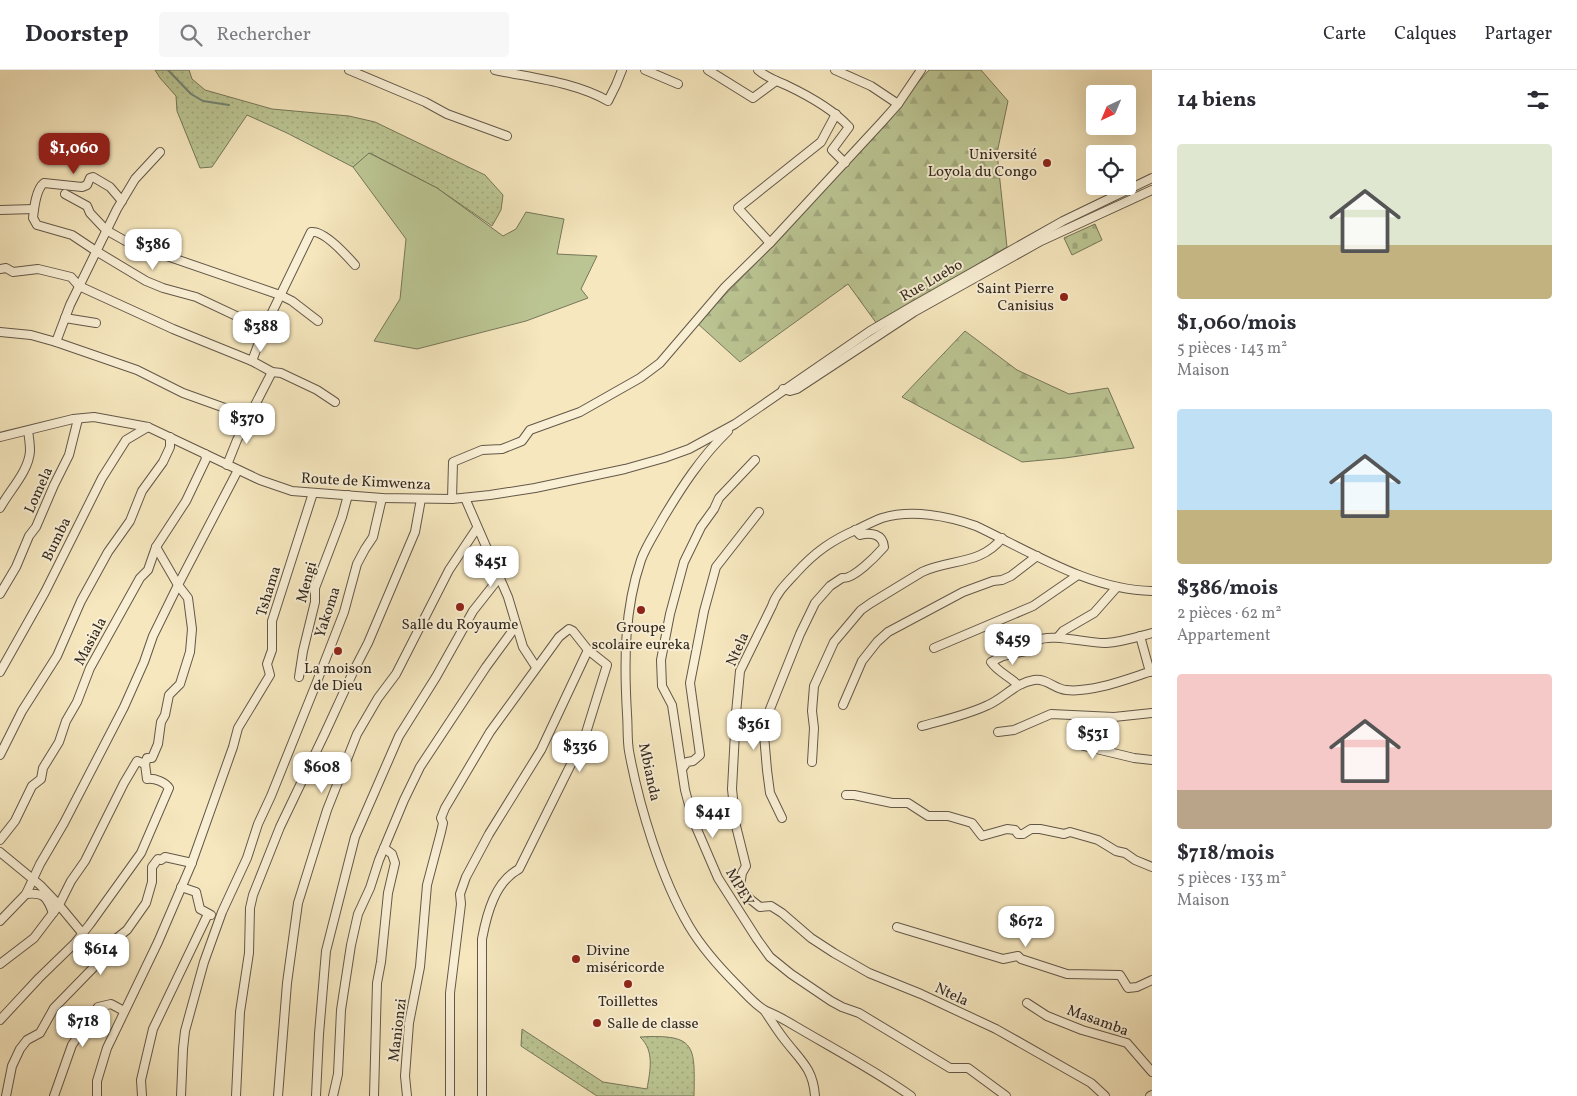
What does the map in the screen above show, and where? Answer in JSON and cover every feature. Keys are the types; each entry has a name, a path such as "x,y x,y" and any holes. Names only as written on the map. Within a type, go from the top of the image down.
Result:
{"street":[{"path":"349,70 426,102 447,114 507,136"},
{"path":"495,70 575,88 608,101 622,70"},
{"path":"645,70 678,84"},
{"path":"708,70 753,98 776,81"},
{"path":"758,70 767,77 836,114 849,127 832,150"},
{"path":"835,70 871,86 898,104"},
{"path":"452,499 453,462 482,450 502,449 522,442 530,430 579,412 640,378 660,363 725,287 770,243 898,104 922,70"},
{"path":"770,243 738,208 821,142 836,114"},
{"path":"821,142 845,163"},
{"path":"56,342 79,286 106,230 136,179 160,152"},
{"path":"122,201 110,187 91,177 87,185 82,188 42,184 33,218 38,225 72,234 96,251 146,280 163,288 196,297 264,329"},
{"name":"Rue Luebo","path":"735,424 870,331 911,306 1063,221 1152,178"},
{"path":"784,389 790,391 797,389 914,312 1041,241 1152,190"},
{"path":"65,194 87,206 90,213 106,230 139,248 280,295 292,301 318,321"},
{"path":"0,210 34,209"},
{"path":"252,361 264,329 310,233 316,231 332,242 356,266"},
{"path":"0,269 6,268 13,272 38,269 71,277 79,286 252,361 272,372 281,373 317,390 335,402"},
{"path":"65,318 96,323"},
{"path":"0,332 31,336 56,342 137,370 183,393 250,417"},
{"path":"227,464 237,440 272,372"},
{"name":"Route de Kimwenza","path":"0,437 94,417 148,428 238,470 280,487 299,492 382,498 452,499 535,488 625,469 689,449 735,424"},
{"name":"Lomela","path":"0,594 16,567 29,536 36,527 69,455 78,419"},
{"name":"Mbianda","path":"735,424 702,459 674,499 642,559 630,602 626,629 627,709 629,749 633,769 653,842 676,902 690,927 710,955 739,987 764,1010 779,1016 901,1093 911,1096"},
{"name":"Bumba","path":"0,672 45,592 102,478 126,440 148,428"},
{"path":"0,508 8,492 22,474 30,453 28,431"},
{"path":"0,755 29,698 56,656 81,601 108,552 130,521 142,490 163,462 170,447 170,438"},
{"name":"Masiala","path":"0,840 15,821 32,786 41,780 43,768 77,702 90,668 140,578 148,570 156,548 186,501 206,459 205,454"},
{"name":"MPEY","path":"756,460 719,498 714,509 701,527 684,562 670,614 660,668 662,686 672,705 685,790 693,820 718,878 770,956 791,974 842,1008 859,1013 950,1068 968,1068 1006,1096"},
{"path":"0,922 26,894 64,823 124,707 153,636 238,470"},
{"name":"Tshama","path":"97,1096 97,1081 104,1056 158,942 192,863 233,747 237,729 270,675 268,664 272,650 272,621 313,493"},
{"name":"Mengi","path":"299,677 303,651 315,602 315,588 342,517 348,495"},
{"name":"Yakoma","path":"182,1096 185,1031 204,962 222,912 246,859 258,824 344,612 357,564 364,549 373,537 382,498"},
{"path":"465,498 511,605 523,646 536,667"},
{"path":"236,1096 240,1012 249,953 250,914 253,895 280,827 368,643 415,532 421,499"},
{"path":"682,769 687,762 694,761 700,755 690,683 695,652 714,570 759,512"},
{"name":"Ntela","path":"1105,1096 1091,1083 996,1030 921,994 869,973 811,938 771,906 760,907 750,900 740,886 742,873 746,866 736,826 732,776 736,713 740,671 775,597 800,568 823,546 854,530 888,517 925,515 958,520 1002,538 1078,575 1116,587 1152,591"},
{"path":"278,1096 288,983 298,903 327,810 357,734 378,698 396,674 449,570 477,528"},
{"path":"782,818 770,793 767,770 764,734 770,708 800,634 815,603 830,586 842,578 845,579 852,576 884,547 883,541 876,535 868,533 860,535 854,530"},
{"path":"812,762 814,686 834,642 849,623 871,603 922,572 980,556 995,547 1002,538"},
{"path":"0,1020 83,934 141,853 169,788 163,782 150,778 147,779 144,764 148,758 152,758 158,744 161,722 165,715 169,695 180,684 190,652 192,629 189,600 178,586 156,548"},
{"path":"843,705 862,661 888,632 963,592 993,580 1002,580 1012,576 1037,556"},
{"path":"934,648 1033,606 1078,575"},
{"path":"316,1096 326,951 355,837 399,736 436,677 472,612 499,578"},
{"path":"1058,637 1060,633 1094,613 1116,587"},
{"path":"333,1096 338,1074 341,1010 358,914 370,888 384,848 420,767 516,626"},
{"name":"Manionzi","path":"407,1096 405,1076 409,1023 420,967 428,885 443,823 441,818 445,808 481,747 558,637 569,629 573,631 588,650"},
{"path":"1018,685 1010,677 997,670 991,662 1003,656 1030,650 1036,641 1042,639 1058,637 1106,643 1152,633"},
{"path":"922,726 987,706 1018,685 1040,680 1047,681 1066,690 1089,689 1151,671 1140,636"},
{"path":"450,1096 450,993 462,887 489,834 541,750 588,650 607,665 588,729 519,869 509,874 503,882 495,895 486,921 482,938 482,1096"},
{"path":"998,732 1014,730 1051,714 1114,717 1152,712"},
{"path":"1084,716 1081,744 1084,746 1134,758 1152,760"},
{"path":"0,964 34,938 59,905 71,881 85,861 137,761 144,764"},
{"path":"846,795 908,804 928,816 948,816 972,823 982,836 1007,830 1014,830 1018,834 1023,834 1031,829 1064,834 1070,832 1098,840 1116,851 1125,853 1135,860 1152,867"},
{"path":"374,1096 377,982 381,962 388,892 395,863 392,854 384,848"},
{"path":"0,852 33,878 83,934"},
{"path":"9,1095 12,1066 20,1049 28,1040 40,1033 54,1008 94,967 117,938 127,930 146,903 152,882 152,867 158,859 161,860 165,857 192,863"},
{"path":"182,887 196,892 200,909 208,914 214,915 222,912"},
{"path":"26,894 37,893 44,896 49,902 53,913"},
{"path":"142,1096 141,1080 153,1029 208,914"},
{"path":"897,927 1002,959 1018,956 1021,959 1067,974 1120,975 1128,988 1152,980"},
{"path":"54,1096 72,1045 98,1007 111,1004 124,1011"},
{"name":"Masamba","path":"1028,1004 1047,1016 1082,1030 1127,1043 1152,1072"},
{"path":"764,1010 784,1040 808,1067 814,1082 815,1096"}],"green space":[{"path":"155,70 189,70 192,79 205,90 272,109 349,116 375,122 485,175 503,195 501,210 492,226 437,188 370,153 353,167 247,115 212,167 200,168 177,111 176,96"},
{"path":"929,70 981,70 1008,101 997,153 1007,247 877,324 848,284 740,362 697,323 781,238"},
{"path":"369,153 437,188 503,236 516,229 526,212 564,219 557,254 597,256 581,289 588,298 526,321 417,349 374,341 400,299 406,239 353,167"},
{"path":"1095,224 1102,240 1072,255 1064,238"},
{"path":"965,331 1017,370 1069,394 1108,388 1134,448 1022,462 902,397"},
{"path":"522,1029 603,1082 647,1089 650,1055 648,1048 640,1037 672,1038 682,1041 688,1046 692,1054 694,1096 597,1096 521,1046"}],"waterway":[{"path":"168,70 191,94 203,101 229,105"}],"place":[{"name":"Université Loyola du Congo","path":"1047,163"},
{"name":"Saint Pierre Canisius","path":"1064,297"},
{"name":"Salle du Royaume","path":"460,607"},
{"name":"Groupe scolaire eureka","path":"641,610"},
{"name":"La moison de Dieu","path":"338,651"},
{"name":"Divine miséricorde","path":"576,959"},
{"name":"Toillettes","path":"628,984"},
{"name":"Salle de classe","path":"597,1023"}]}
